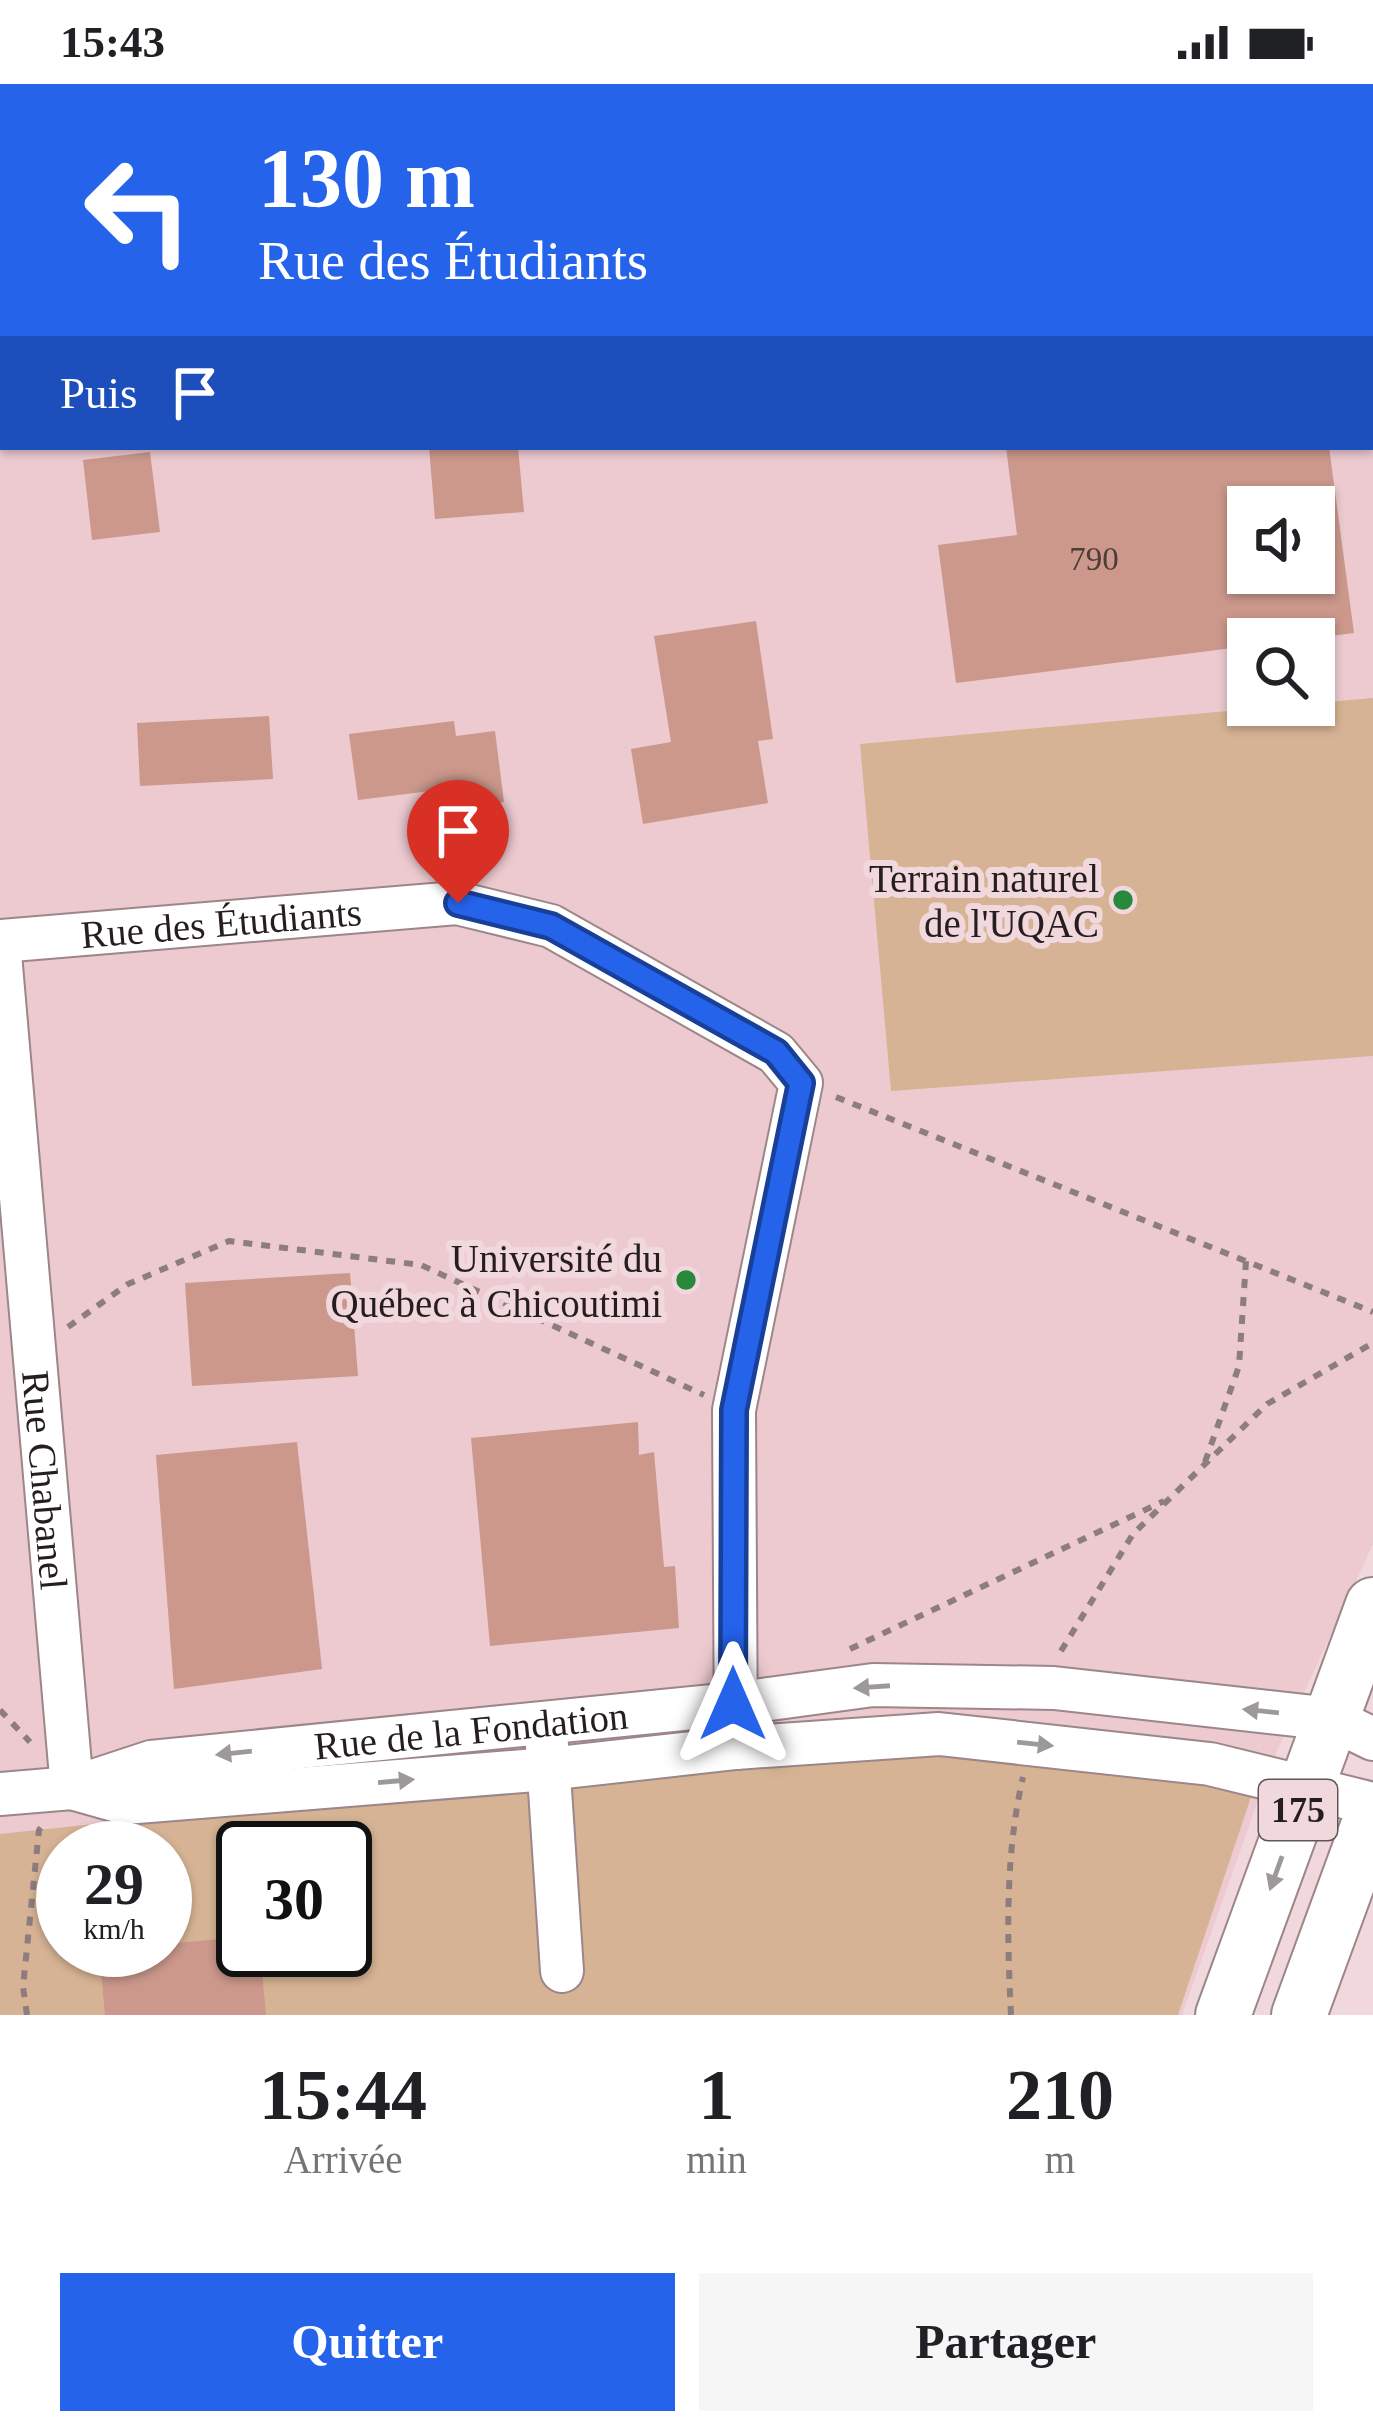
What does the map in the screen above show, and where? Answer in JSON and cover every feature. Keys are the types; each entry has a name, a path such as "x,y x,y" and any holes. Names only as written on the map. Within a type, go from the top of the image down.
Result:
{"main road":[{"name":"175","path":"1223,2015 1306,1789 1353,1729 1373,1605"},
{"name":"175","path":"1299,2015 1373,1808"}],"street":[{"name":"Rue des Étudiants","path":"0,941 458,903 551,926 776,1052 801,1083"},
{"name":"Rue Chabanel","path":"0,954 12,1236 34,1351 72,1788"},
{"path":"736,1748 734,1410 801,1083"},
{"name":"Rue de la Fondation","path":"0,1794 72,1788 151,1762 733,1704 873,1685 1038,1688 1353,1729"},
{"path":"546,1723 562,1971"},
{"name":"Rue de la Fondation","path":"72,1788 125,1803 939,1734 1210,1764 1373,1808"}],"path":[{"path":"801,1083 1373,1312"},
{"path":"34,1351 128,1284 229,1241 421,1265 734,1410"},
{"path":"1204,1465 1239,1366 1246,1261"},
{"path":"1038,1688 1133,1534 1267,1404 1373,1343"},
{"path":"836,1655 1168,1499"},
{"path":"1011,2015 1007,1933 1013,1820 1030,1744"},
{"path":"27,2015 22,1987 40,1830 72,1788"}],"shaded area":[{"name":"Université du Québec à Chicoutimi","path":"0,450 1373,450 1373,1544 1271,1764 1182,2015 0,2015"},
{"name":"Terrain naturel de l'UQAC","path":"1373,698 1373,1056 891,1091 860,744 1227,711 1227,726 1335,726 1335,701"},
{"path":"939,1734 1258,1776 1178,2015 0,2015 0,1834 36,1830 36,1977 192,1977 192,1821 122,1821"}],"building":[{"path":"429,450 518,450 524,512 435,519"},
{"path":"1006,450 1329,450 1334,486 1227,486 1227,594 1335,594 1335,492 1354,633 1335,635 1335,618 1227,618 1227,649 956,683 938,545 1017,535"},
{"path":"150,452 160,532 92,540 83,460"},
{"path":"756,621 773,739 758,741 768,803 643,824 631,749 671,742 654,636"},
{"path":"269,716 273,779 140,786 137,723"},
{"path":"454,721 456,736 495,731 504,802 441,810 438,790 358,800 349,734"},
{"path":"350,1273 358,1376 192,1386 185,1283"},
{"path":"638,1422 639,1455 654,1452 664,1567 675,1566 679,1628 490,1646 471,1438"},
{"path":"297,1442 322,1669 174,1689 156,1455"},
{"path":"216,1939 216,1977 262,1977 266,2015 105,2015 101,1977 192,1977 192,1942"}],"place":[{"name":"Terrain naturel de l'UQAC","path":"1123,900"},
{"name":"Université du Québec à Chicoutimi","path":"686,1280"}],"route":[{"path":"458,903 551,926 776,1052 801,1083 734,1410 733,1704"}]}
